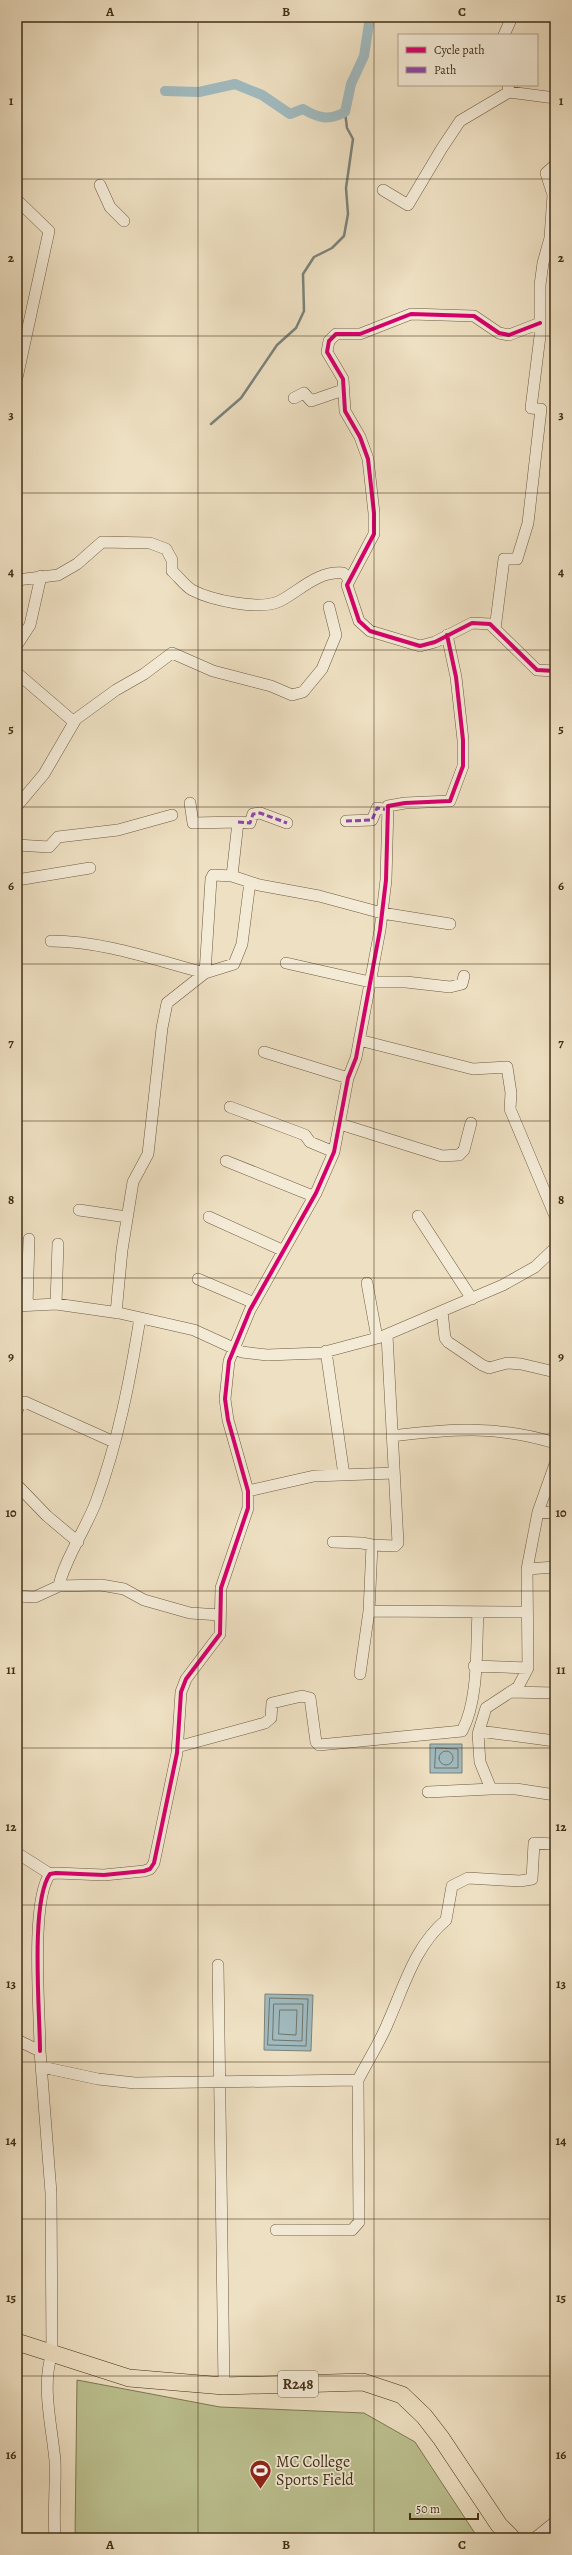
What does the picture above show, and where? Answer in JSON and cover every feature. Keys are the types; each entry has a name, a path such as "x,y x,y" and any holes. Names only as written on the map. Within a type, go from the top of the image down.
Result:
{"main road":[{"name":"R248","path":"17,2342 129,2378 224,2386 363,2382 402,2395 424,2416 441,2438 499,2525 512,2538"}],"street":[{"path":"504,34 512,17"},
{"path":"383,190 408,205 460,121 508,89 555,98"},
{"path":"495,629 504,559 517,559 528,523 541,409 531,408 540,322 540,285 550,238 553,195 546,173 555,165"},
{"path":"100,185 110,207 124,221"},
{"path":"17,200 49,231 17,378"},
{"path":"540,322 509,335 499,333 474,316 411,314 360,334 336,334 329,341 327,352 343,379 345,412 360,437 368,459 374,513 374,534 347,585 359,621 370,632 420,646 435,642 447,634 472,623 490,624 537,670 555,671"},
{"path":"294,398 304,393 311,401 343,390"},
{"path":"17,580 58,575 77,564 102,542 150,543 166,549 172,560 172,571 192,590 229,602 262,604 279,602 314,578 334,572 343,573 350,579"},
{"path":"17,645 30,625 41,576"},
{"path":"17,806 44,774 74,722 116,690 144,674 172,653 213,671 271,686 292,695 303,692 322,668 336,635 329,607"},
{"path":"17,1853 50,1874 104,1875 150,1870 154,1863 177,1746 181,1692 186,1679 220,1634 221,1588 248,1508 248,1491 228,1420 225,1399 226,1377 233,1348 254,1303 313,1196 334,1152 348,1078 359,1040 382,913 386,880 388,806 405,803 450,801 460,779 463,766 463,740 456,677 447,634"},
{"path":"17,672 74,722"},
{"path":"190,803 193,823 250,822 253,814 260,813 287,823"},
{"path":"346,821 372,820 377,808 388,810"},
{"path":"17,845 49,847 58,837 118,830 172,815"},
{"path":"232,876 238,822"},
{"path":"17,880 90,868"},
{"path":"205,973 211,879 213,875 232,876 250,882 319,896 382,913 450,924"},
{"path":"116,1313 133,1182 148,1154 162,1028 167,1003 205,973 234,964 242,944 250,882"},
{"path":"51,941 70,941 119,950 205,973"},
{"path":"286,963 370,982 406,982 450,987 462,984 464,976"},
{"path":"359,1040 473,1069 507,1068 511,1093 510,1109 555,1216"},
{"path":"264,1052 348,1078"},
{"path":"230,1107 305,1135 310,1142 334,1152"},
{"path":"340,1124 442,1156 459,1155 464,1150 471,1124"},
{"path":"226,1161 313,1196"},
{"path":"79,1210 128,1217"},
{"path":"418,1216 472,1299"},
{"path":"209,1217 282,1250"},
{"path":"29,1239 22,1306 56,1304 116,1313 194,1330 242,1352 267,1355 326,1351 382,1336 472,1299 535,1267 555,1248"},
{"path":"56,1304 58,1244"},
{"path":"198,1279 254,1303"},
{"path":"332,1542 397,1545 392,1436 382,1336 367,1283"},
{"path":"442,1311 445,1338 448,1342 482,1365 489,1368 507,1363 521,1364 555,1372"},
{"path":"60,1586 96,1502 114,1442 131,1376 140,1318"},
{"path":"326,1351 344,1475"},
{"path":"17,1411 19,1405 25,1402 114,1442"},
{"path":"392,1436 487,1429 532,1436 555,1443"},
{"path":"491,1789 480,1762 479,1731 486,1708 518,1687 528,1668 527,1569 538,1512 555,1464"},
{"path":"248,1491 300,1478 394,1473"},
{"path":"17,1485 47,1516 78,1542"},
{"path":"538,1512 555,1513"},
{"path":"360,1674 369,1611 372,1545"},
{"path":"527,1569 555,1567"},
{"path":"17,1596 35,1597 60,1586 101,1585 124,1589 144,1600 190,1613 220,1615"},
{"path":"369,1611 527,1612"},
{"path":"177,1746 264,1723 271,1718 272,1703 302,1696 310,1698 316,1742 319,1745 462,1731 467,1721 474,1666 478,1612"},
{"path":"474,1666 528,1668"},
{"path":"510,1692 555,1693"},
{"path":"479,1731 555,1741"},
{"path":"428,1792 516,1789 555,1795"},
{"path":"276,2230 352,2230 359,2222 358,2080 389,2022 412,1962 437,1928 446,1920 452,1886 468,1878 520,1881 532,1879 534,1843 555,1844"},
{"path":"50,1874 47,1879 41,1903 38,1929 40,2051 51,2193 52,2353 48,2365 49,2412 55,2462 55,2538"},
{"path":"218,1965 224,2386"},
{"path":"17,2040 40,2051"},
{"path":"42,2067 98,2079 135,2084 358,2080"},
{"path":"535,2538 555,2522"}],"green space":[{"name":"MC College Sports Field","path":"77,2380 220,2407 364,2413 415,2442 478,2538 75,2538"}],"water":[{"path":"430,1744 462,1744 462,1773 430,1773"},
{"path":"265,1994 313,1995 311,2051 264,2050"}],"waterway":[{"path":"165,91 199,92 235,84 262,95 290,114 303,109 314,115 334,117 345,112 351,84 364,56 370,17"},
{"path":"211,424 241,398 277,345 296,328 304,311 303,274 314,257 332,248 344,236 348,214 346,188 353,139 347,128 345,112"}],"marked path":[{"path":"346,821 372,820 377,808 388,810"},
{"path":"238,822 250,823 253,814 260,813 287,823"}],"cycle path":[{"path":"540,323 509,335 499,333 474,316 411,314 360,334 336,334 329,341 327,352 343,379 345,411 360,437 368,459 374,513 374,534 347,585 359,621 370,631 420,646 435,642 472,623 490,624 537,670 555,671"},
{"path":"40,2051 38,1932 40,1908 44,1888 50,1874 104,1875 144,1871 150,1869 154,1863 177,1753 181,1692 186,1679 220,1634 221,1588 248,1508 248,1491 228,1420 225,1399 229,1361 250,1310 316,1193 334,1152 348,1078 356,1058 380,930 386,880 388,806 405,803 450,801 463,766 463,740 456,677 447,635"}],"place":[{"name":"MC College Sports Field","path":"261,2490"}]}
